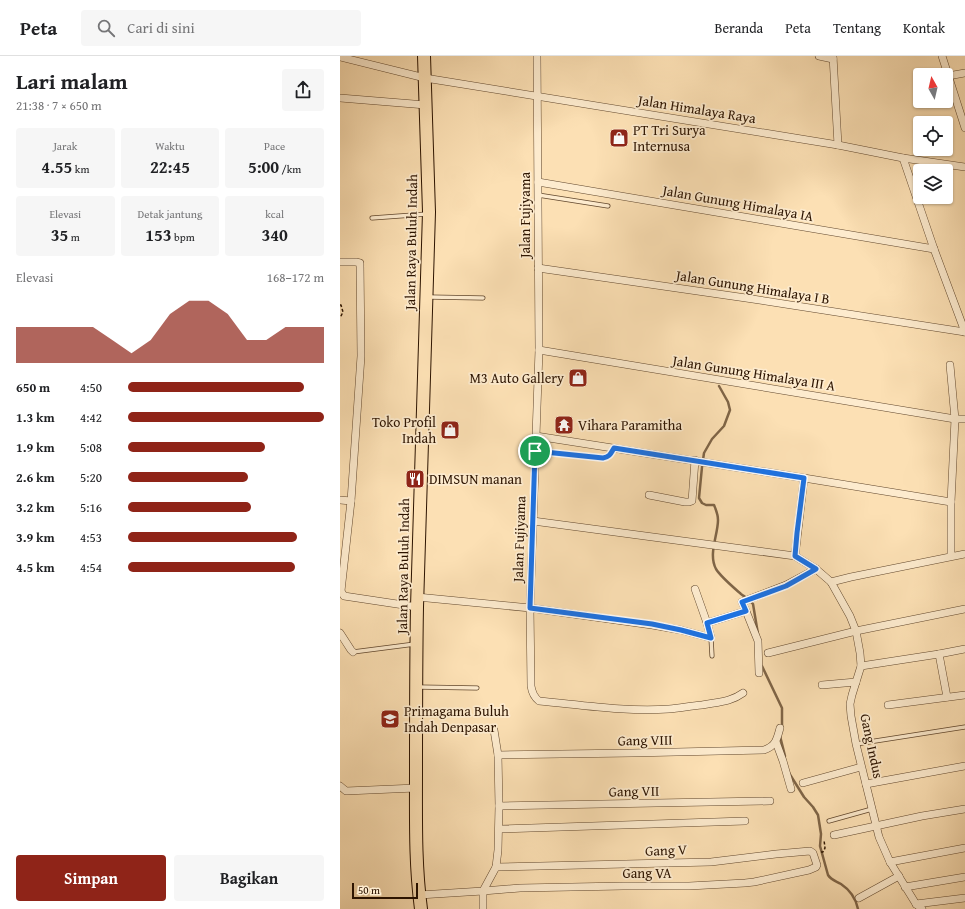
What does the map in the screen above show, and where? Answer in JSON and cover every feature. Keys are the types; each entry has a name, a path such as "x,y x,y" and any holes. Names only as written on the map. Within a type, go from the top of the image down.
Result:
{"highway":[{"name":"Jalan Raya Buluh Indah","path":"421,909 416,836 416,644 429,214 424,56"}],"street":[{"name":"Jalan Fujiyama","path":"537,56 539,350 530,608 532,693 539,701 624,709 668,709 727,700 736,698 743,693"},
{"path":"819,56 833,57 838,145"},
{"path":"942,56 946,68"},
{"name":"Jalan Himalaya Raya","path":"340,57 425,78 537,95 838,145 903,158 965,167"},
{"path":"953,75 965,73"},
{"path":"953,91 965,128"},
{"path":"340,98 426,106"},
{"path":"903,158 934,249 965,332"},
{"name":"Jalan Gunung Himalaya IA","path":"538,182 934,249"},
{"path":"340,262 360,263 361,356 351,501 341,592 344,596 417,602 530,608 652,624 711,638 695,589"},
{"name":"Jalan Gunung Himalaya I B","path":"538,268 965,332"},
{"name":"Jalan Gunung Himalaya III A","path":"539,350 954,419 965,419"},
{"path":"950,365 954,419 951,556"},
{"path":"536,436 695,460 951,502"},
{"path":"649,495 684,502 692,501 695,460"},
{"path":"533,521 795,556 804,478"},
{"path":"340,500 351,501"},
{"path":"831,582 965,554"},
{"name":"Gang Indus","path":"795,556 816,569 831,582 850,616 856,631 860,653 860,666 850,704 861,767 879,837 890,862 916,904 922,909"},
{"path":"759,673 758,642 742,602 786,586 816,569"},
{"path":"768,653 856,631 965,609"},
{"path":"707,623 746,611"},
{"path":"340,633 353,652"},
{"path":"860,666 965,649"},
{"path":"939,654 947,697"},
{"path":"822,685 856,682"},
{"path":"888,705 965,694"},
{"path":"780,728 776,742 791,789"},
{"path":"483,909 483,892 496,867 499,829 498,755 494,730"},
{"name":"Gang VIII","path":"498,755 624,754 764,750 776,742"},
{"path":"866,784 965,766"},
{"path":"803,783 861,767"},
{"path":"340,786 346,791 416,788"},
{"name":"Gang VII","path":"499,806 770,801"},
{"path":"834,836 922,816 965,809"},
{"path":"499,829 745,821"},
{"path":"890,862 965,848"},
{"name":"Gang VA","path":"419,895 483,892 520,888 689,886 745,883 809,870 816,867 817,865 813,853"},
{"name":"Gang V","path":"496,867 711,862 776,854 813,853"},
{"path":"859,898 899,876"},
{"path":"905,886 965,877"},
{"path":"916,904 965,898"}],"lane":[{"path":"538,195 608,206"},
{"path":"372,218 429,214"},
{"path":"426,297 483,298"},
{"path":"535,451 606,458 610,455 614,448"},
{"path":"711,638 712,656"},
{"path":"353,652 416,644"},
{"path":"416,687 477,688"},
{"path":"856,744 965,728"},
{"path":"829,821 872,809"}],"path":[{"path":"340,305 343,312 340,318"},
{"path":"813,853 823,852 825,848 824,840"}],"waterway":[{"path":"719,386 728,402 730,410 724,426 712,439 704,453 699,498 702,503 706,505 714,505 717,514 718,526 713,551 716,569 727,582 753,604 758,634"},
{"path":"762,666 782,708 782,727"},
{"path":"780,736 785,756"},
{"path":"789,773 804,797 818,815 821,834 820,846 829,877 844,886 850,892 858,909"}],"place":[{"name":"PT Tri Surya Internusa","path":"619,138"},
{"name":"M3 Auto Gallery","path":"578,378"},
{"name":"Vihara Paramitha","path":"564,425"},
{"name":"Toko Profil Indah","path":"450,430"},
{"name":"DIMSUN manan","path":"415,479"},
{"name":"Primagama Buluh Indah Denpasar","path":"390,719"}],"route":[{"path":"614,448 804,478 795,556 816,569 786,586 742,602 746,611 707,623 711,638 652,624 530,608 535,451 606,458 610,455 614,448"}]}
